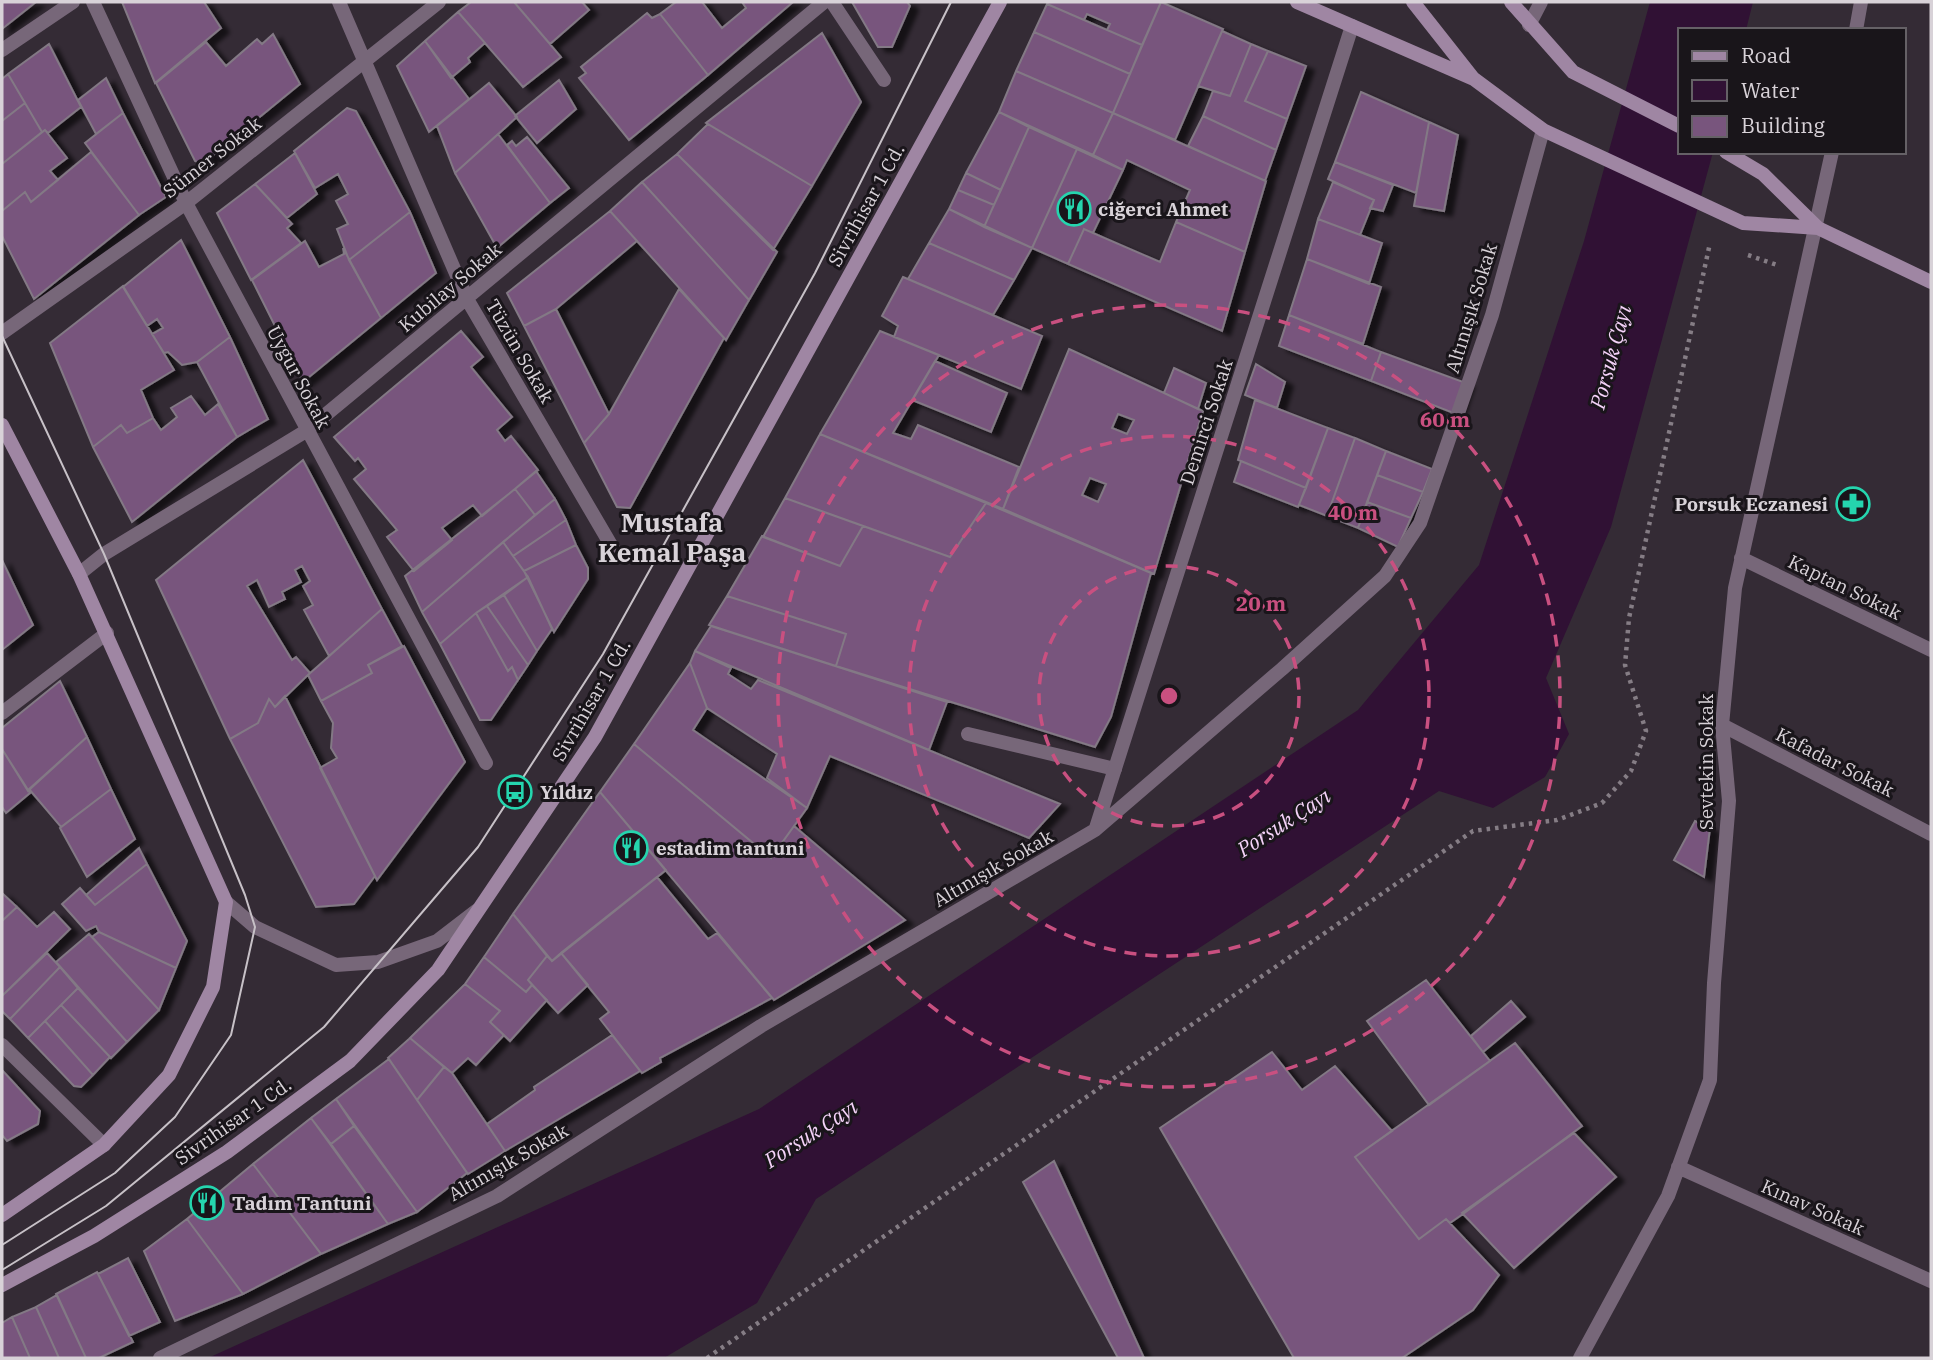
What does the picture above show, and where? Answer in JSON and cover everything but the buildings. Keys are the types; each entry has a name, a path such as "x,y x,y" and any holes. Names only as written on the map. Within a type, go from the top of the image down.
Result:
{"main road":[{"name":"Sivrihisar 1 Cd.","path":"2,1285 94,1236 227,1152 350,1061 438,970 595,737 1000,2"},
{"path":"1297,2 1474,79 1543,130 1743,223 1818,228"},
{"path":"1413,2 1474,79"},
{"path":"1511,2 1573,72 1678,125"},
{"path":"1729,154 1763,174 1818,228 1931,282"},
{"path":"2,425 107,633 226,902 214,987 169,1075 104,1145 2,1215"}],"street":[{"path":"2,50 73,2"},
{"name":"Uygur Sokak","path":"93,2 186,203 486,764"},
{"name":"Tüzün Sokak","path":"339,2 467,299 618,557"},
{"name":"Sümer Sokak","path":"2,333 186,203 439,2"},
{"name":"Kubilay Sokak","path":"79,574 104,554 306,431 824,2"},
{"path":"832,2 884,80"},
{"path":"1529,25 1541,2"},
{"path":"1856,28 1861,2"},
{"name":"Demirci Sokak","path":"1095,830 1352,26"},
{"name":"Altınışık Sokak","path":"160,1358 497,1196 761,1026 1095,830 1385,576 1420,523 1492,315 1543,130"},
{"name":"Sevtekin Sokak","path":"1580,1358 1668,1195 1710,1080 1714,983 1729,801 1722,725 1741,558 1818,228 1832,154"},
{"name":"Kaptan Sokak","path":"1741,558 1931,650"},
{"path":"2,713 107,633"},
{"name":"Kafadar Sokak","path":"1722,725 1931,834"},
{"path":"968,734 1115,769"},
{"path":"226,902 255,927 336,965 378,962 437,941 481,907"},
{"path":"2,1045 104,1145"},
{"name":"Kınav Sokak","path":"1678,1167 1931,1282"}],"path":[{"path":"707,1358 1473,831 1557,820 1602,803 1631,771 1646,731 1625,665 1629,618 1709,242 1721,246"},
{"path":"1747,255 1807,276"}],"water":[{"name":"Porsuk Çayı","path":"1650,2 1753,2 1746,28 1678,28 1678,154 1712,154 1611,527 1546,678 1569,734 1545,777 1493,808 1439,791 816,1199 757,1303 664,1358 208,1358 759,1109 1358,710 1479,565 1584,241"}],"tram line":[{"path":"2,1270 106,1206 324,1027 478,847 603,654 815,273 951,2"},
{"path":"2,336 104,554 245,895 255,927 231,1035 175,1117 115,1173 2,1245"}],"place":[{"name":"ciğerci Ahmet","path":"1074,209"},
{"name":"Porsuk Eczanesi","path":"1853,504"},
{"name":"Yıldız","path":"515,792"},
{"name":"estadim tantuni","path":"631,848"},
{"name":"Tadım Tantuni","path":"207,1203"}],"district":[{"name":"Mustafa Kemal Paşa","path":"672,538"}]}
